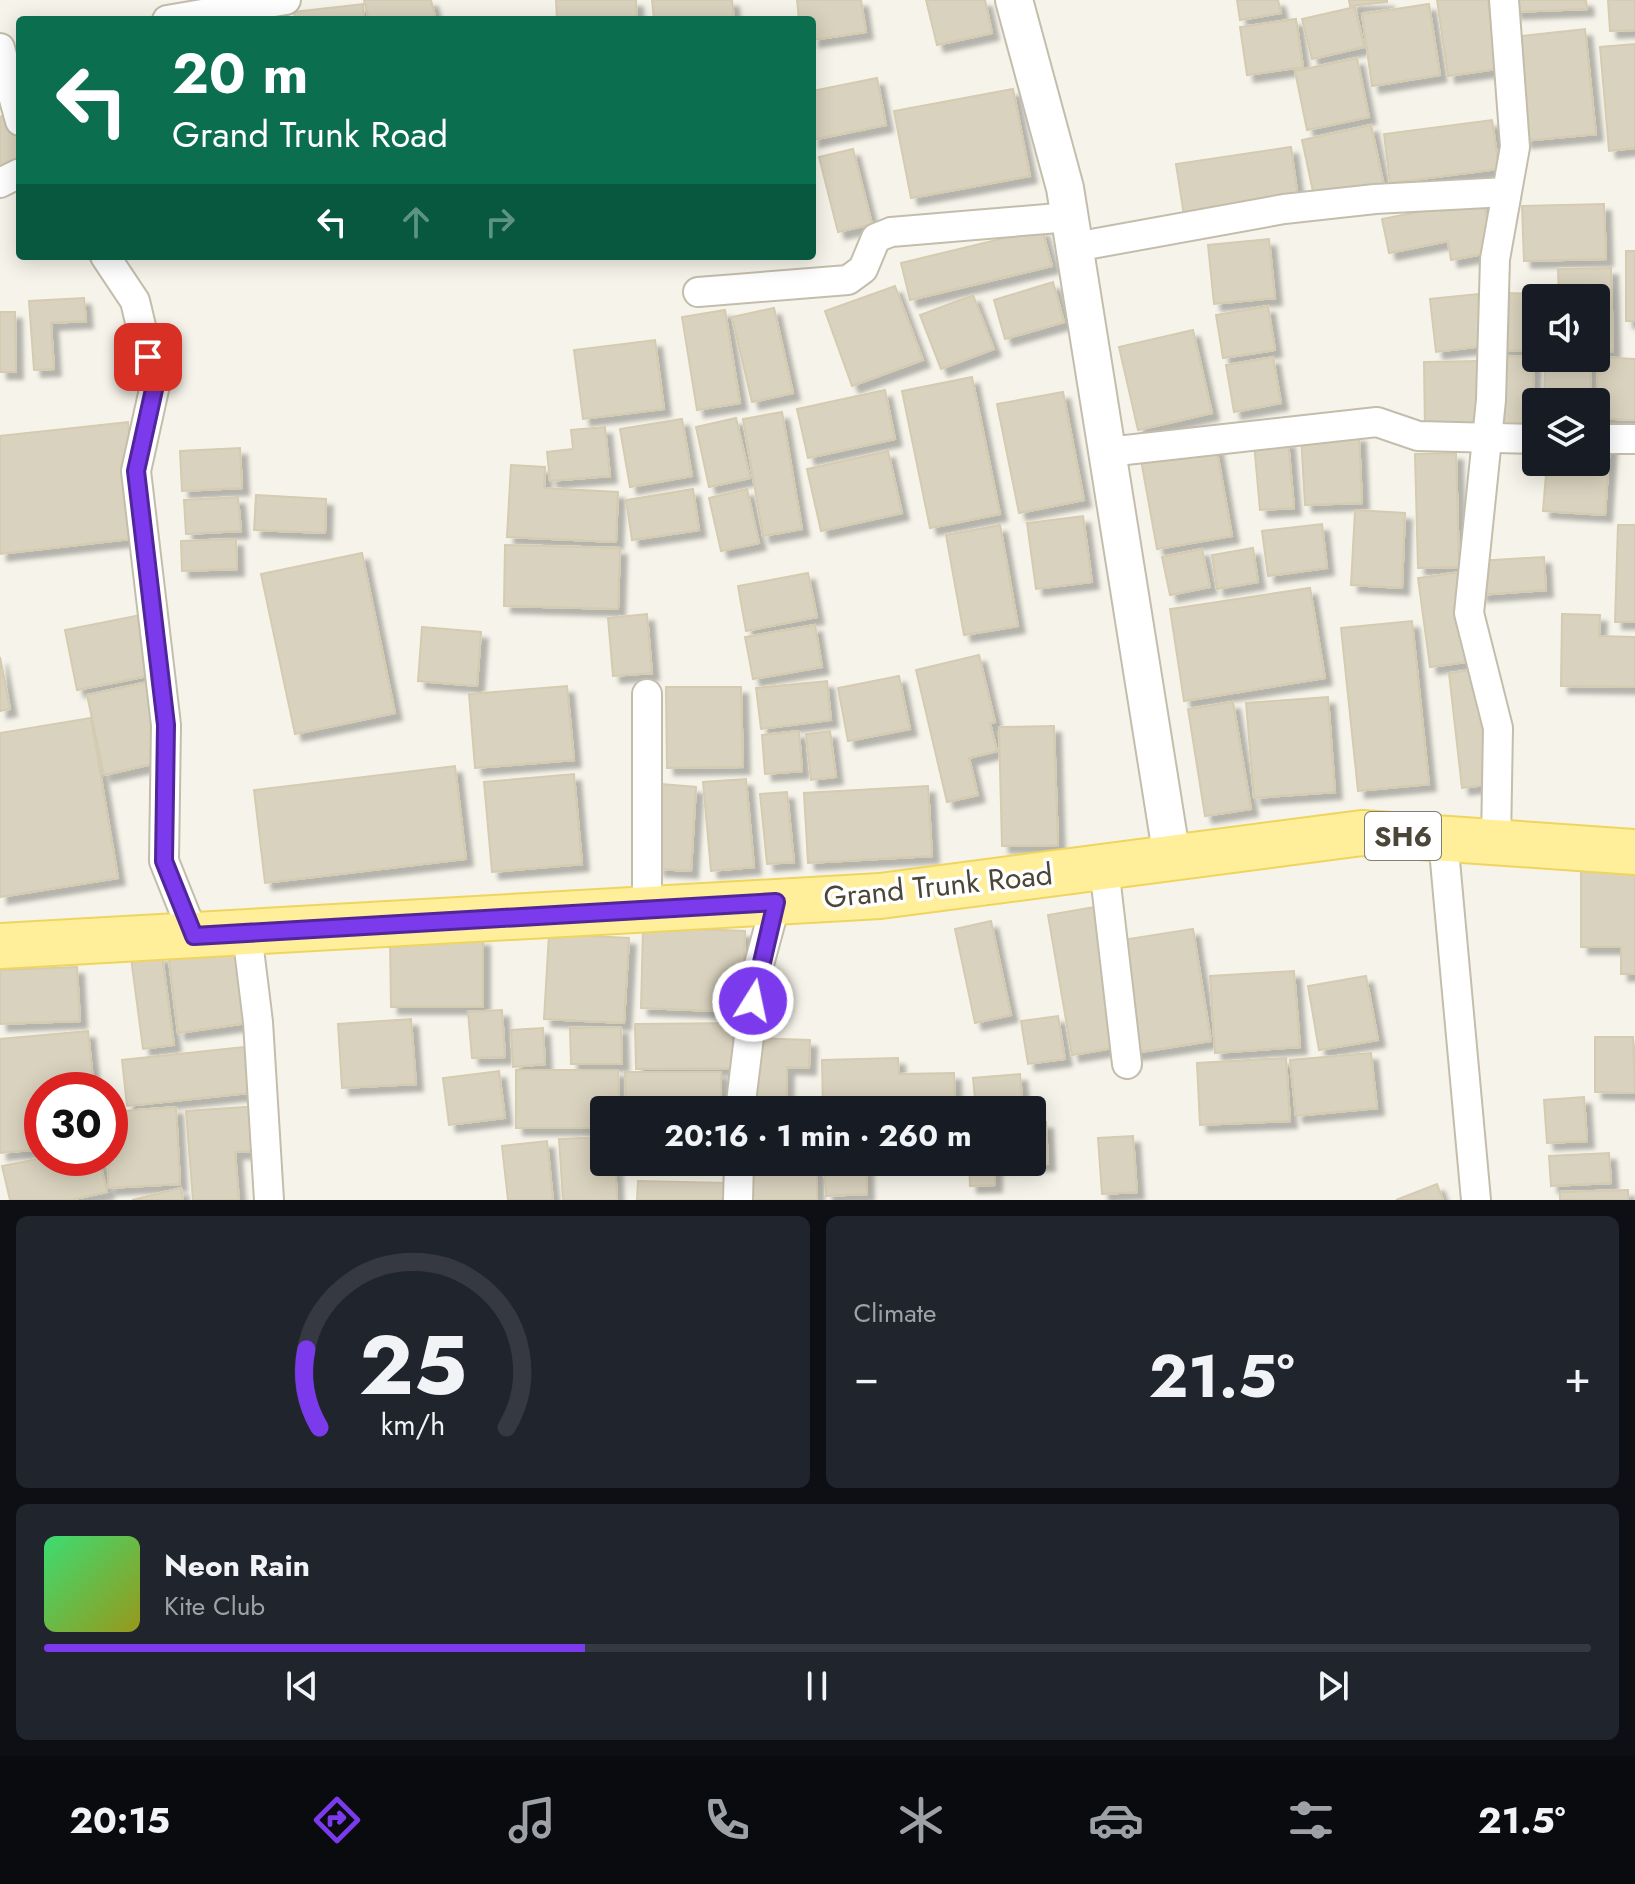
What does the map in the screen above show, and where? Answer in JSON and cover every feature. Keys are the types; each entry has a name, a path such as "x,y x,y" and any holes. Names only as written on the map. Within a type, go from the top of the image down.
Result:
{"main road":[{"name":"Grand Trunk Road","path":"0,946 880,896 1362,833 1635,852"}],"street":[{"path":"191,16 286,0"},
{"path":"1014,0 1073,232 1172,858"},
{"path":"1496,842 1498,728 1469,613 1488,440 1495,259 1515,147 1504,0"},
{"path":"16,46 0,48 16,106"},
{"path":"698,292 848,280 863,269 876,238 891,232 1073,232 1375,199 1506,192"},
{"path":"108,260 135,301 155,385 136,471 166,725 164,861 194,936"},
{"path":"1108,452 1377,422 1418,436 1522,439"},
{"path":"1610,439 1635,439"},
{"path":"647,694 647,910"},
{"path":"1443,839 1476,1200"},
{"path":"1104,867 1127,1064"},
{"path":"742,1096 757,972 776,902"},
{"path":"247,933 258,1022 269,1200"},
{"path":"738,1200 739,1176"}],"building":[{"path":"364,0 431,0 435,16 368,16"},
{"path":"556,0 636,0 637,16 557,16"},
{"path":"652,0 732,0 734,16 654,16"},
{"path":"797,0 861,0 866,32 816,39 816,16 799,16"},
{"path":"926,0 985,0 992,33 937,45"},
{"path":"1237,0 1278,0 1281,13 1240,20"},
{"path":"1349,0 1387,0 1387,2 1350,6"},
{"path":"1437,0 1488,0 1497,69 1448,76"},
{"path":"1514,0 1586,0 1587,9 1514,12"},
{"path":"1608,0 1635,0 1635,30 1610,31"},
{"path":"363,4 364,16 294,16 294,12"},
{"path":"1429,4 1440,75 1372,86 1362,14"},
{"path":"1355,7 1364,47 1312,59 1302,19"},
{"path":"1296,19 1303,67 1247,75 1240,27"},
{"path":"1585,29 1596,134 1524,141 1513,37"},
{"path":"1635,44 1635,148 1609,151 1600,47"},
{"path":"1357,58 1369,117 1307,130 1295,71"},
{"path":"877,78 886,125 816,139 816,90"},
{"path":"1013,89 1030,176 911,198 894,111"},
{"path":"13,112 16,121 16,173 0,179 0,117"},
{"path":"1492,120 1499,169 1390,183 1384,134"},
{"path":"1371,125 1384,186 1315,201 1302,140"},
{"path":"1291,147 1299,206 1185,222 1176,164"},
{"path":"853,149 872,224 838,232 819,157"},
{"path":"1483,199 1494,252 1451,260 1448,241 1389,253 1382,219"},
{"path":"1604,204 1606,259 1524,261 1522,206"},
{"path":"1042,229 1052,266 910,300 901,263"},
{"path":"1269,239 1275,298 1214,304 1208,245"},
{"path":"1626,251 1635,251 1635,321 1626,321"},
{"path":"1611,268 1613,351 1610,351 1610,284 1559,284 1558,269"},
{"path":"1053,282 1064,322 1005,339 994,300"},
{"path":"895,286 923,360 852,386 825,311"},
{"path":"1497,293 1522,293 1522,351 1496,350"},
{"path":"1478,294 1484,346 1436,352 1430,299"},
{"path":"973,295 994,349 941,369 920,315"},
{"path":"84,298 86,321 51,323 54,369 34,370 29,301"},
{"path":"1268,306 1275,350 1223,358 1216,315"},
{"path":"774,308 793,393 752,402 732,317"},
{"path":"725,310 740,403 697,410 682,317"},
{"path":"0,312 15,312 16,372 0,372"},
{"path":"1193,330 1212,413 1138,430 1119,347"},
{"path":"655,340 664,409 583,419 574,350"},
{"path":"1495,356 1522,357 1522,372 1534,372 1533,388 1522,388 1522,429 1493,428"},
{"path":"1273,357 1281,403 1234,412 1226,365"},
{"path":"1610,358 1635,359 1635,420 1610,419 1610,388 1597,388 1598,372 1610,372"},
{"path":"1480,361 1480,430 1425,430 1424,362"},
{"path":"1545,372 1591,372 1590,388 1544,388"},
{"path":"972,377 1000,514 930,528 902,391"},
{"path":"885,390 895,439 808,458 797,409"},
{"path":"1063,392 1084,500 1019,513 997,404"},
{"path":"782,412 802,529 763,536 743,419"},
{"path":"736,418 750,478 709,487 696,427"},
{"path":"682,419 692,476 630,487 620,429"},
{"path":"128,422 138,538 0,554 0,436"},
{"path":"605,427 610,476 550,481 547,452 573,449 571,430"},
{"path":"1359,435 1362,503 1305,505 1301,437"},
{"path":"1288,440 1294,508 1260,510 1254,443"},
{"path":"1216,446 1232,536 1157,549 1141,460"},
{"path":"240,448 242,488 182,491 180,451"},
{"path":"888,451 902,513 821,531 807,469"},
{"path":"1456,453 1459,567 1418,568 1415,454"},
{"path":"511,465 545,467 544,488 618,492 616,542 507,537"},
{"path":"1546,476 1608,476 1605,515 1543,511"},
{"path":"693,489 699,530 632,540 626,500"},
{"path":"747,489 759,543 721,551 709,498"},
{"path":"256,495 326,499 325,533 254,530"},
{"path":"238,497 241,531 186,534 184,500"},
{"path":"1355,510 1405,513 1402,588 1351,585"},
{"path":"1083,516 1092,582 1036,589 1027,523"},
{"path":"1322,524 1327,568 1268,576 1262,531"},
{"path":"1000,525 1018,626 964,635 946,535"},
{"path":"1618,525 1635,525 1635,622 1615,622"},
{"path":"236,539 237,569 182,571 181,541"},
{"path":"505,545 620,548 618,609 504,606"},
{"path":"1253,548 1258,582 1217,589 1212,555"},
{"path":"1202,549 1210,587 1170,595 1162,557"},
{"path":"362,553 395,713 295,734 261,574"},
{"path":"1544,557 1546,590 1480,595 1478,561"},
{"path":"1461,572 1474,661 1430,667 1418,578"},
{"path":"808,573 817,617 746,631 738,586"},
{"path":"1310,588 1325,678 1184,701 1170,609"},
{"path":"146,614 158,674 77,690 65,630"},
{"path":"647,614 652,673 613,676 608,618"},
{"path":"1562,614 1600,615 1599,636 1635,637 1635,687 1561,686"},
{"path":"1412,621 1429,784 1358,791 1341,628"},
{"path":"815,625 822,667 753,679 745,637"},
{"path":"422,627 481,632 477,686 418,681"},
{"path":"979,655 995,722 990,723 997,751 969,758 978,795 947,802 916,670"},
{"path":"0,657 10,709 0,711"},
{"path":"1480,669 1494,784 1462,788 1449,673"},
{"path":"899,676 910,729 848,741 838,688"},
{"path":"827,681 831,720 761,729 756,688"},
{"path":"148,682 166,761 104,775 87,695"},
{"path":"567,686 574,760 475,768 469,694"},
{"path":"666,687 741,687 743,767 667,768"},
{"path":"1328,697 1335,792 1254,798 1246,703"},
{"path":"1233,702 1251,809 1205,816 1188,709"},
{"path":"91,718 118,878 0,897 0,733"},
{"path":"1054,726 1058,845 1002,846 999,727"},
{"path":"799,731 802,771 765,774 762,735"},
{"path":"830,731 836,777 811,780 806,734"},
{"path":"455,766 466,859 265,883 254,790"},
{"path":"574,774 582,864 492,872 484,782"},
{"path":"746,779 754,867 711,871 703,782"},
{"path":"661,784 696,787 691,871 657,869"},
{"path":"928,786 932,856 808,863 804,793"},
{"path":"787,792 794,862 767,864 760,794"},
{"path":"1581,860 1635,860 1635,974 1621,974 1621,947 1581,947"},
{"path":"1095,907 1119,1047 1072,1055 1048,915"},
{"path":"991,921 1011,1015 975,1023 955,929"},
{"path":"643,927 745,931 742,1012 641,1008"},
{"path":"1193,929 1211,1041 1134,1053 1116,941"},
{"path":"549,934 629,938 624,1023 544,1019"},
{"path":"390,939 483,939 483,1007 391,1007"},
{"path":"239,945 248,1023 178,1033 169,960"},
{"path":"162,955 174,1045 143,1049 131,958"},
{"path":"77,967 80,1021 0,1024 0,970"},
{"path":"1294,971 1300,1047 1215,1053 1210,976"},
{"path":"1366,976 1378,1040 1319,1050 1308,986"},
{"path":"502,1010 505,1057 472,1058 468,1012"},
{"path":"1058,1016 1065,1059 1028,1064 1021,1021"},
{"path":"411,1019 416,1084 342,1088 338,1024"},
{"path":"733,1023 733,1068 636,1069 635,1024"},
{"path":"621,1027 622,1064 571,1064 570,1028"},
{"path":"543,1028 545,1064 513,1067 511,1030"},
{"path":"88,1031 92,1072 24,1072 24,1151 0,1153 0,1039"},
{"path":"1595,1037 1633,1037 1635,1093 1595,1092"},
{"path":"753,1038 810,1040 809,1068 787,1067 786,1096 751,1096"},
{"path":"253,1046 258,1092 128,1106 128,1072 123,1072 122,1060"},
{"path":"1371,1053 1377,1108 1296,1116 1290,1060"},
{"path":"898,1058 899,1074 954,1073 955,1096 823,1096 822,1060"},
{"path":"1286,1058 1290,1121 1200,1125 1197,1063"},
{"path":"516,1070 618,1070 619,1096 590,1096 590,1128 516,1128"},
{"path":"499,1071 505,1118 449,1125 443,1078"},
{"path":"625,1072 721,1072 721,1096 626,1096"},
{"path":"1020,1074 1022,1096 975,1096 973,1078"},
{"path":"1584,1097 1587,1141 1547,1143 1544,1100"},
{"path":"259,1106 262,1151 235,1152 239,1200 193,1200 186,1111"},
{"path":"176,1107 180,1184 108,1188 108,1176 128,1176 128,1111"},
{"path":"1046,1122 1048,1164 1046,1164"},
{"path":"1133,1136 1137,1192 1102,1194 1098,1138"},
{"path":"590,1138 590,1176 616,1176 617,1200 563,1200 559,1139"},
{"path":"547,1141 553,1200 508,1200 502,1146"},
{"path":"1609,1153 1611,1183 1551,1186 1549,1156"},
{"path":"24,1162 24,1176 103,1176 107,1192 70,1200 10,1200 2,1166"},
{"path":"750,1176 817,1176 817,1200 750,1200"},
{"path":"825,1176 866,1176 867,1194 826,1196"},
{"path":"970,1176 995,1176 995,1185 970,1186"},
{"path":"638,1181 728,1183 727,1200 637,1200"},
{"path":"1437,1184 1443,1200 1396,1200"},
{"path":"181,1188 183,1200 132,1200"},
{"path":"1628,1190 1628,1200 1560,1200 1560,1192"}],"route":[{"path":"148,357 155,385 136,471 166,725 164,861 194,936 776,902 757,972 753,1001"}]}
